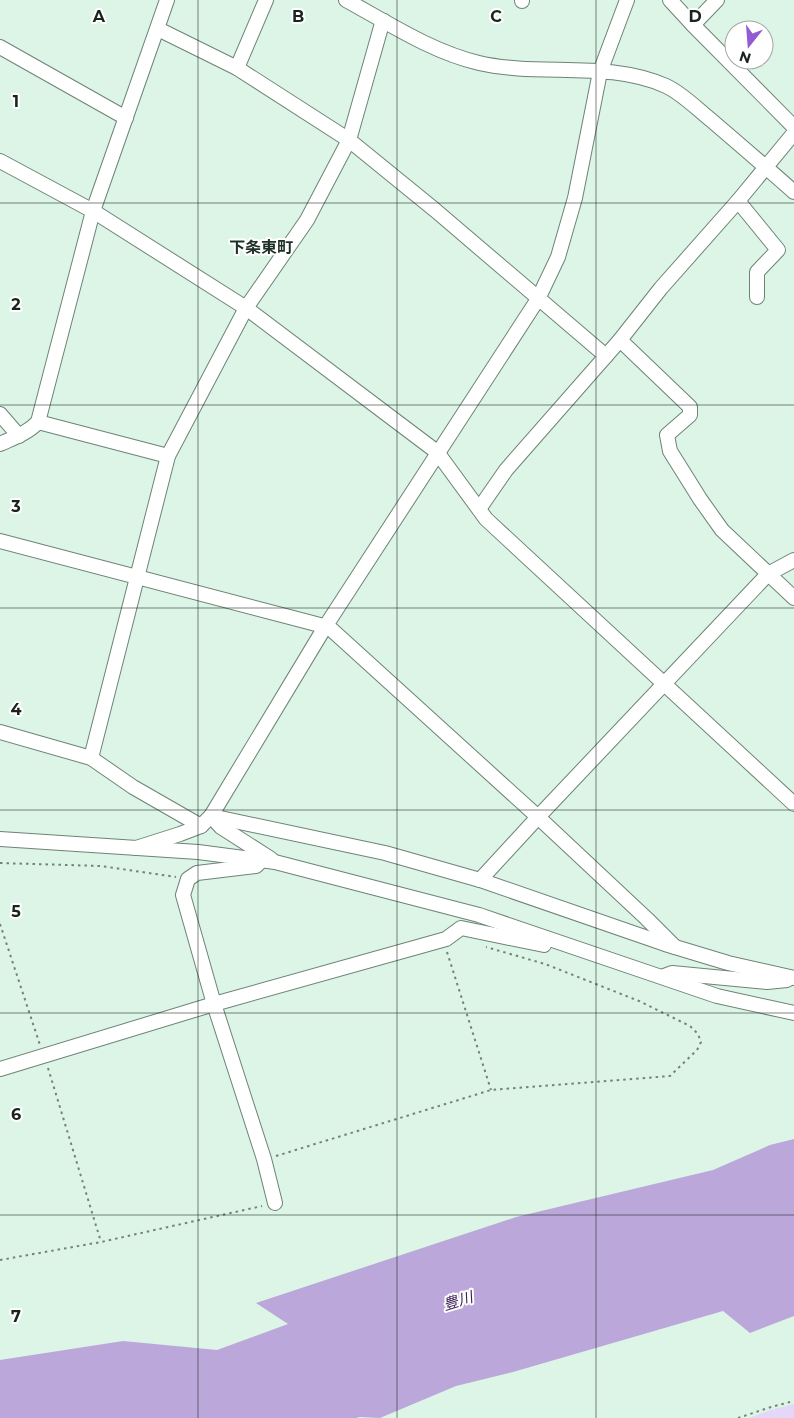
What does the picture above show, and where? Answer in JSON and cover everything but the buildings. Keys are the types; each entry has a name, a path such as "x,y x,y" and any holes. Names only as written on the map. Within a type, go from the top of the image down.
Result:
{"street":[{"path":"0,444 19,436 38,422 93,211 168,0"},
{"path":"237,68 266,0"},
{"path":"346,0 427,43 480,63 511,67 600,72 647,79 668,87 766,166 794,192"},
{"path":"136,848 201,826 211,816 325,627 538,298 558,256 575,198 600,72 627,0"},
{"path":"670,0 794,127"},
{"path":"693,25 717,0"},
{"path":"91,758 168,456 246,308 307,220 349,140 384,21"},
{"path":"158,29 237,68 349,140 435,210 606,356"},
{"path":"3,54 126,118"},
{"path":"479,509 506,470 620,340 661,288 738,201 794,133"},
{"path":"0,161 93,211 246,308 437,452 486,519 794,804"},
{"path":"738,201 778,250 758,272 757,297"},
{"path":"620,340 690,407 690,415 667,435 670,451 700,499 722,530 794,598"},
{"path":"0,414 19,436"},
{"path":"38,422 168,456"},
{"path":"0,541 332,630 538,817 675,947"},
{"path":"480,880 768,574 794,560"},
{"path":"0,732 91,758 133,787 201,826"},
{"path":"211,816 221,827 269,861"},
{"path":"211,816 385,853 480,880 675,947 728,963 794,978"},
{"path":"0,839 198,852 269,861 479,915 716,996 794,1013"},
{"path":"269,861 256,866 197,873 188,878 183,895 214,1004 276,1203"},
{"path":"0,1069 214,1004 446,939 461,928 550,946 570,946"},
{"path":"661,978 672,973 767,982 794,978"}],"path":[{"path":"0,863 101,866 188,878"},
{"path":"0,924 44,1055 101,1242"},
{"path":"446,939 445,948 491,1090"},
{"path":"264,1160 491,1090 670,1076 697,1050 701,1042 698,1034 690,1026 639,1001 545,964 482,946"},
{"path":"0,1260 101,1242 276,1203"},
{"path":"738,1418 771,1406 794,1401"}],"shaded area":[{"path":"794,1404 794,1418 749,1418 773,1409 775,1413 774,1409"}],"water":[{"name":"豊川","path":"794,1139 794,1316 750,1333 723,1311 513,1372 456,1386 380,1418 0,1418 0,1360 123,1341 217,1350 288,1324 256,1303 516,1217 713,1170 770,1145"}],"district":[{"name":"下条東町","path":"261,247"}]}
